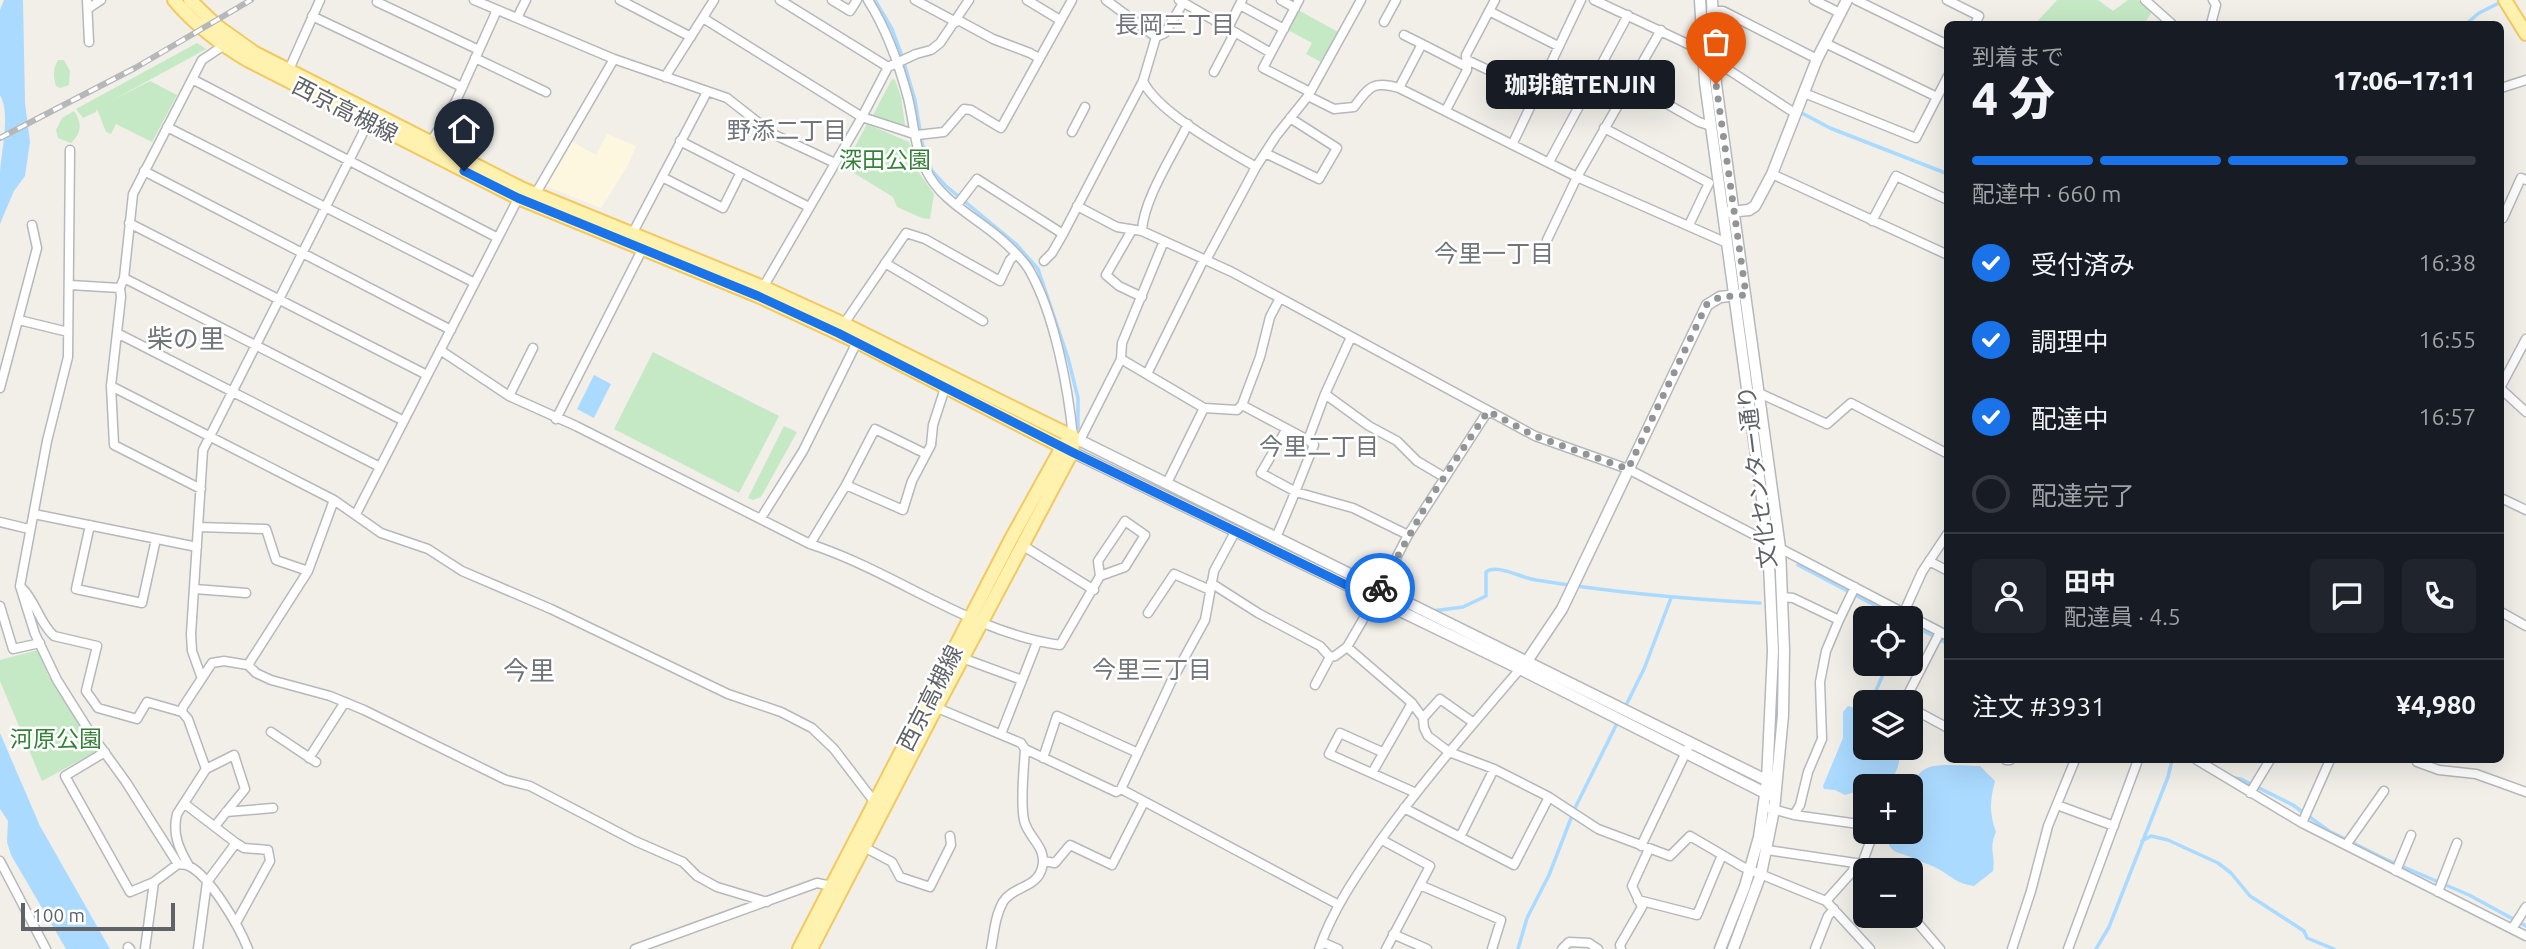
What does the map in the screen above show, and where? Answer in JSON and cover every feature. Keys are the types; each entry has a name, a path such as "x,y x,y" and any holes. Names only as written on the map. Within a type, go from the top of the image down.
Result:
{"main road":[{"name":"西京高槻線","path":"174,0 199,27 223,46 428,146 630,239 841,328 947,381 1076,438 975,621 859,845 832,886 799,949"},
{"name":"西京高槻線","path":"190,0 231,37 286,75"},
{"path":"2505,0 2526,34"},
{"name":"西京高槻線","path":"526,193 630,239"},
{"name":"西京高槻線","path":"947,381 1067,450"},
{"name":"西京高槻線","path":"811,949 876,804 930,706 962,658 975,621 1022,545 1067,450"}],"street":[{"path":"89,43 88,4 101,0"},
{"path":"286,75 320,0"},
{"path":"474,0 614,59 727,99 773,134 835,163"},
{"path":"517,18 526,0"},
{"path":"620,0 691,37"},
{"path":"665,77 714,0"},
{"path":"780,0 888,67"},
{"path":"832,0 850,11 857,0"},
{"path":"868,0 902,61 908,100 926,170 939,190 1016,254 1030,270 1053,333 1076,438"},
{"path":"915,0 993,39 1039,58"},
{"path":"761,292 888,67 931,50 940,43 970,0"},
{"path":"1027,0 1060,20"},
{"path":"703,18 862,117 918,135 944,132 964,108 1002,128 1072,0"},
{"path":"1105,0 1156,37"},
{"path":"1281,0 1297,4 1263,68 1334,108 1354,107 1368,88 1376,84 1399,88 1577,177 1727,243"},
{"path":"1147,374 1256,167 1309,94 1361,0"},
{"path":"1384,22 1396,0"},
{"path":"1446,110 1467,70 1466,55 1495,0"},
{"path":"1513,143 1581,0"},
{"path":"1594,0 1661,30 1702,53 1796,114"},
{"name":"文化センター通り","path":"1700,0 1702,53 1711,126 1720,186 1729,212 1727,243 1768,542 1773,651 1771,795 1756,871 1734,949"},
{"path":"1814,0 1840,13"},
{"path":"1729,212 1749,210 1755,206 1772,174 1817,59 1847,0"},
{"path":"1856,0 1944,43"},
{"path":"1947,0 1979,16 1976,21"},
{"path":"2145,0 2169,21"},
{"path":"2211,21 2216,5 2213,0"},
{"path":"376,1 546,92"},
{"path":"1044,261 1063,234 1143,81 1156,37 1165,33 1181,1 1271,53"},
{"path":"1214,72 1241,3 1284,29"},
{"path":"1712,5 1817,59"},
{"name":"文化センター通り","path":"1712,5 1714,62 1729,212 1746,295 1780,548 1783,715 1772,783"},
{"path":"428,146 462,87 497,10"},
{"path":"1489,11 1558,46"},
{"path":"1549,162 1628,15"},
{"path":"312,16 462,87"},
{"path":"1546,240 1577,177 1661,30"},
{"path":"1404,35 1535,92"},
{"path":"1825,43 1937,97"},
{"path":"1399,88 1422,44"},
{"path":"201,489 114,445 111,386 120,288 124,278 133,194 202,60 223,46"},
{"path":"356,514 498,238 614,59"},
{"path":"192,79 498,238"},
{"path":"2504,87 2526,80"},
{"path":"1143,81 1151,94 1167,110 1256,167"},
{"path":"1630,82 1699,122 1711,126"},
{"path":"1804,93 1916,138 1944,84"},
{"path":"630,239 707,92"},
{"path":"1072,132 1085,107"},
{"path":"201,676 192,651 203,450 371,117"},
{"path":"1265,153 1318,179 1337,148 1290,118"},
{"path":"1142,231 1142,218 1148,204 1188,124"},
{"path":"167,127 474,283"},
{"path":"1604,128 1709,183 1720,186"},
{"path":"680,141 809,207"},
{"path":"70,150 70,285 65,373 47,441 20,586 40,643 57,680 178,864 189,866"},
{"path":"144,171 451,330"},
{"path":"662,177 723,208 741,172"},
{"path":"1772,174 1944,253"},
{"path":"1872,221 1896,176 1944,198"},
{"path":"2504,214 2521,178 2526,180"},
{"path":"957,205 977,179 1063,234"},
{"path":"1689,225 1709,183"},
{"path":"1077,206 1117,227 1142,231 1205,260 1548,442 1628,469 1780,548 1853,592 1888,606"},
{"path":"2504,219 2513,224"},
{"path":"129,223 427,376"},
{"path":"0,388 37,248 32,225"},
{"path":"1132,230 1106,275 1119,286 1142,298"},
{"path":"841,328 906,233 925,239 1000,281 1010,260 1016,254"},
{"path":"1076,438 1121,359 1122,343 1164,241"},
{"path":"556,419 645,245"},
{"path":"886,263 983,321"},
{"path":"124,278 404,421"},
{"path":"70,285 120,288"},
{"path":"1338,949 1320,945 1350,884 1404,808 1528,661 1562,609 1707,304 1720,297 1746,295"},
{"path":"1121,359 1204,408 1237,410 1242,405 1260,357 1270,317 1280,298"},
{"path":"19,320 68,332"},
{"path":"117,334 380,467"},
{"path":"1308,440 1351,337"},
{"path":"761,518 803,451 859,338"},
{"path":"2504,381 2526,339"},
{"path":"509,396 533,348"},
{"path":"440,350 509,396 576,426 810,544 841,554 975,621 1037,642 1060,645 1094,590 1100,576 1098,561 1125,521 1145,535 1125,567 1100,576"},
{"path":"846,485 903,510 912,481 930,445 933,425 947,381"},
{"path":"111,386 334,500 381,533 428,549 462,571 551,609 728,694 781,712 812,728 834,749 876,804"},
{"path":"2504,390 2526,412"},
{"path":"1759,393 1827,424 1851,403 1944,452"},
{"path":"1325,394 1369,426 1397,440 1417,461 1444,477"},
{"path":"1242,405 1314,445 1276,537"},
{"path":"1167,483 1204,408"},
{"path":"1148,613 1174,574 1211,587 1320,646 1329,656 1335,656 1347,647 1408,535 1488,411"},
{"path":"810,544 846,485 875,429 926,454"},
{"path":"1286,430 1261,473 1296,492 1353,508 1408,535"},
{"path":"1076,438 1772,783"},
{"path":"1067,450 1520,669 1771,795"},
{"path":"2504,499 2526,510"},
{"path":"248,666 308,571 334,500"},
{"path":"33,514 197,547"},
{"path":"0,522 29,529"},
{"path":"90,525 76,589 142,603 156,539"},
{"path":"198,527 266,529 276,560 308,571"},
{"path":"930,706 1021,743 1025,749 1116,792 1121,789 1171,682 1205,620 1214,571 1235,532"},
{"path":"1906,606 1929,561 1944,539"},
{"path":"1022,545 1094,590"},
{"path":"1929,561 1944,569"},
{"path":"20,586 32,599 51,634 97,646 86,691 98,708 136,719 147,702 182,712 188,719 206,769"},
{"path":"195,589 246,593"},
{"path":"1794,816 1822,739 1820,682 1826,651 1853,592"},
{"path":"1782,597 1793,598 1839,620"},
{"path":"0,606 13,649 40,643"},
{"path":"2504,614 2526,626"},
{"path":"1911,690 1941,636 1923,625"},
{"path":"1001,734 1037,642"},
{"path":"1347,647 1412,703 1423,718 1428,736 1449,752 1494,769 1549,797 1598,830 1645,848 1670,856 1690,836 1722,855 1826,901 1870,949"},
{"path":"1315,685 1329,656"},
{"path":"962,658 1022,680"},
{"path":"182,712 201,676 212,663 248,666 271,680 345,702 506,780 530,786 624,836 683,862 697,876 717,887 767,902"},
{"path":"1423,718 1440,699 1474,723"},
{"path":"271,732 312,760 345,702"},
{"path":"1372,773 1412,703"},
{"path":"1923,714 1944,726"},
{"path":"1043,758 1057,716 1138,753"},
{"path":"1382,752 1340,733 1329,754 1416,793"},
{"path":"1621,949 1620,945 1642,907 1632,886 1645,848 1691,743"},
{"path":"991,949 996,919 1004,901 1015,890 1033,883 1042,871 1043,861 1038,843 1024,821 1025,749"},
{"path":"105,752 65,776 130,892 154,882 178,864"},
{"path":"215,825 245,789 234,755 206,769 175,820 177,845 189,866 206,882 237,921 248,949"},
{"path":"2012,949 2048,826 2074,763"},
{"path":"2068,949 2137,763"},
{"path":"2205,763 2250,793 2302,822 2526,936"},
{"path":"2250,793 2268,763"},
{"path":"2302,822 2329,763"},
{"path":"2420,763 2439,770 2476,774 2526,792"},
{"path":"1460,837 1494,769"},
{"path":"1121,789 1339,905"},
{"path":"2346,845 2384,791"},
{"path":"1404,808 1514,865 1549,797"},
{"path":"1043,861 1055,863 1070,845 1112,865 1144,802"},
{"path":"185,804 244,848 268,850 270,861 237,921"},
{"path":"2057,805 2114,826"},
{"path":"226,813 273,808"},
{"path":"1769,808 1794,816 1853,823"},
{"name":"文化センター通り","path":"1720,949 1767,850 1769,808"},
{"path":"2396,871 2411,835"},
{"path":"859,845 892,862 900,877 930,887 951,845 950,836"},
{"path":"1381,840 1430,866 1386,949"},
{"path":"198,949 206,882 236,843"},
{"path":"2438,892 2457,843"},
{"path":"1767,850 1853,862"},
{"path":"1639,900 1697,915 1722,855"},
{"path":"0,861 46,949"},
{"path":"1826,901 1853,872"},
{"path":"145,949 154,882"},
{"path":"635,949 817,883 832,886"},
{"path":"1420,885 1501,920 1492,949"},
{"path":"2512,929 2526,907"},
{"path":"1815,949 1828,916 1834,909"},
{"path":"1921,928 1940,949"},
{"path":"1393,934 1427,949"},
{"path":"1562,949 1569,942 1589,943 1598,949"}],"shaded area":[{"path":"607,134 636,146 628,165 601,208 546,186 571,141 596,155"}],"green space":[{"path":"2057,0 2098,0 2113,11 2128,0 2138,0 2152,12 2146,21 2038,21"},
{"path":"1298,10 1340,33 1323,63 1306,54 1312,43 1288,30"},
{"path":"197,43 206,49 111,101 150,81 177,95 152,142 116,124 111,134 106,132 97,109 83,118 76,109"},
{"path":"58,60 64,60 70,71 69,85 60,88 56,86 54,76"},
{"name":"深田公園","path":"892,79 895,80 901,97 905,125 901,126 873,115"},
{"path":"74,111 80,127 71,143 58,138 56,130 62,118"},
{"name":"深田公園","path":"867,124 909,142 917,170 934,194 930,219 897,207 893,197 844,167"},
{"path":"653,352 779,416 739,493 614,429"},
{"path":"784,426 797,432 761,497 753,500 748,498"},
{"name":"河原公園","path":"38,650 48,675 97,751 42,781 0,681 0,660"}],"water":[{"path":"4,0 23,0 25,103 30,142 25,176 14,191 0,224 0,173 5,113 0,95 0,10"},
{"path":"594,375 611,384 594,418 577,409"},
{"path":"1848,706 1853,707 1853,760 1899,760 1894,774 1853,774 1853,793 1845,795 1824,789 1823,786 1843,738 1843,712"},
{"path":"0,733 40,826 110,949 66,949 11,855 7,842 8,821 0,809"},
{"path":"1980,766 1995,781 1991,806 1996,832 1993,843 1993,871 1974,886 1955,880 1923,862 1923,858 1912,858 1897,852 1889,845 1923,844 1923,774 1919,774 1930,767"}],"waterway":[{"path":"875,0 892,29 901,53 915,100 922,143 932,171 946,186 1016,244 1038,269 1068,358 1078,398 1078,428"},
{"path":"2470,21 2503,1"},
{"path":"1798,111 1830,128 1944,172"},
{"path":"1798,565 1876,606"},
{"path":"1432,611 1463,607 1486,596 1486,572 1496,569 1536,580 1592,588 1760,603"},
{"path":"1518,949 1527,918 1549,875 1575,808 1644,669 1671,598"},
{"path":"1923,630 1944,642"},
{"path":"1876,690 1882,676"},
{"path":"2096,949 2109,927 2171,763"},
{"path":"2232,778 2241,779 2293,805 2329,831 2385,859 2469,895 2526,926"},
{"path":"2142,841 2151,836 2168,840 2218,863 2231,873 2250,896 2304,931 2307,938 2334,949"}],"railway":[{"path":"0,138 135,68 251,0"}],"way so far":[{"path":"1380,588 1429,500 1488,411 1560,447 1628,469 1707,304 1720,297 1746,295 1716,84"}],"place":[{"name":"珈琲館TENJIN","path":"1716,84"}],"district":[{"name":"長岡三丁目","path":"1175,25"},
{"name":"野添二丁目","path":"787,131"},
{"name":"今里一丁目","path":"1494,254"},
{"name":"柴の里","path":"186,339"},
{"name":"今里二丁目","path":"1319,447"},
{"name":"今里三丁目","path":"1152,670"},
{"name":"今里","path":"529,671"}],"route":[{"path":"464,171 518,198 758,296 838,333 1072,452 1375,599 1380,588"}]}
